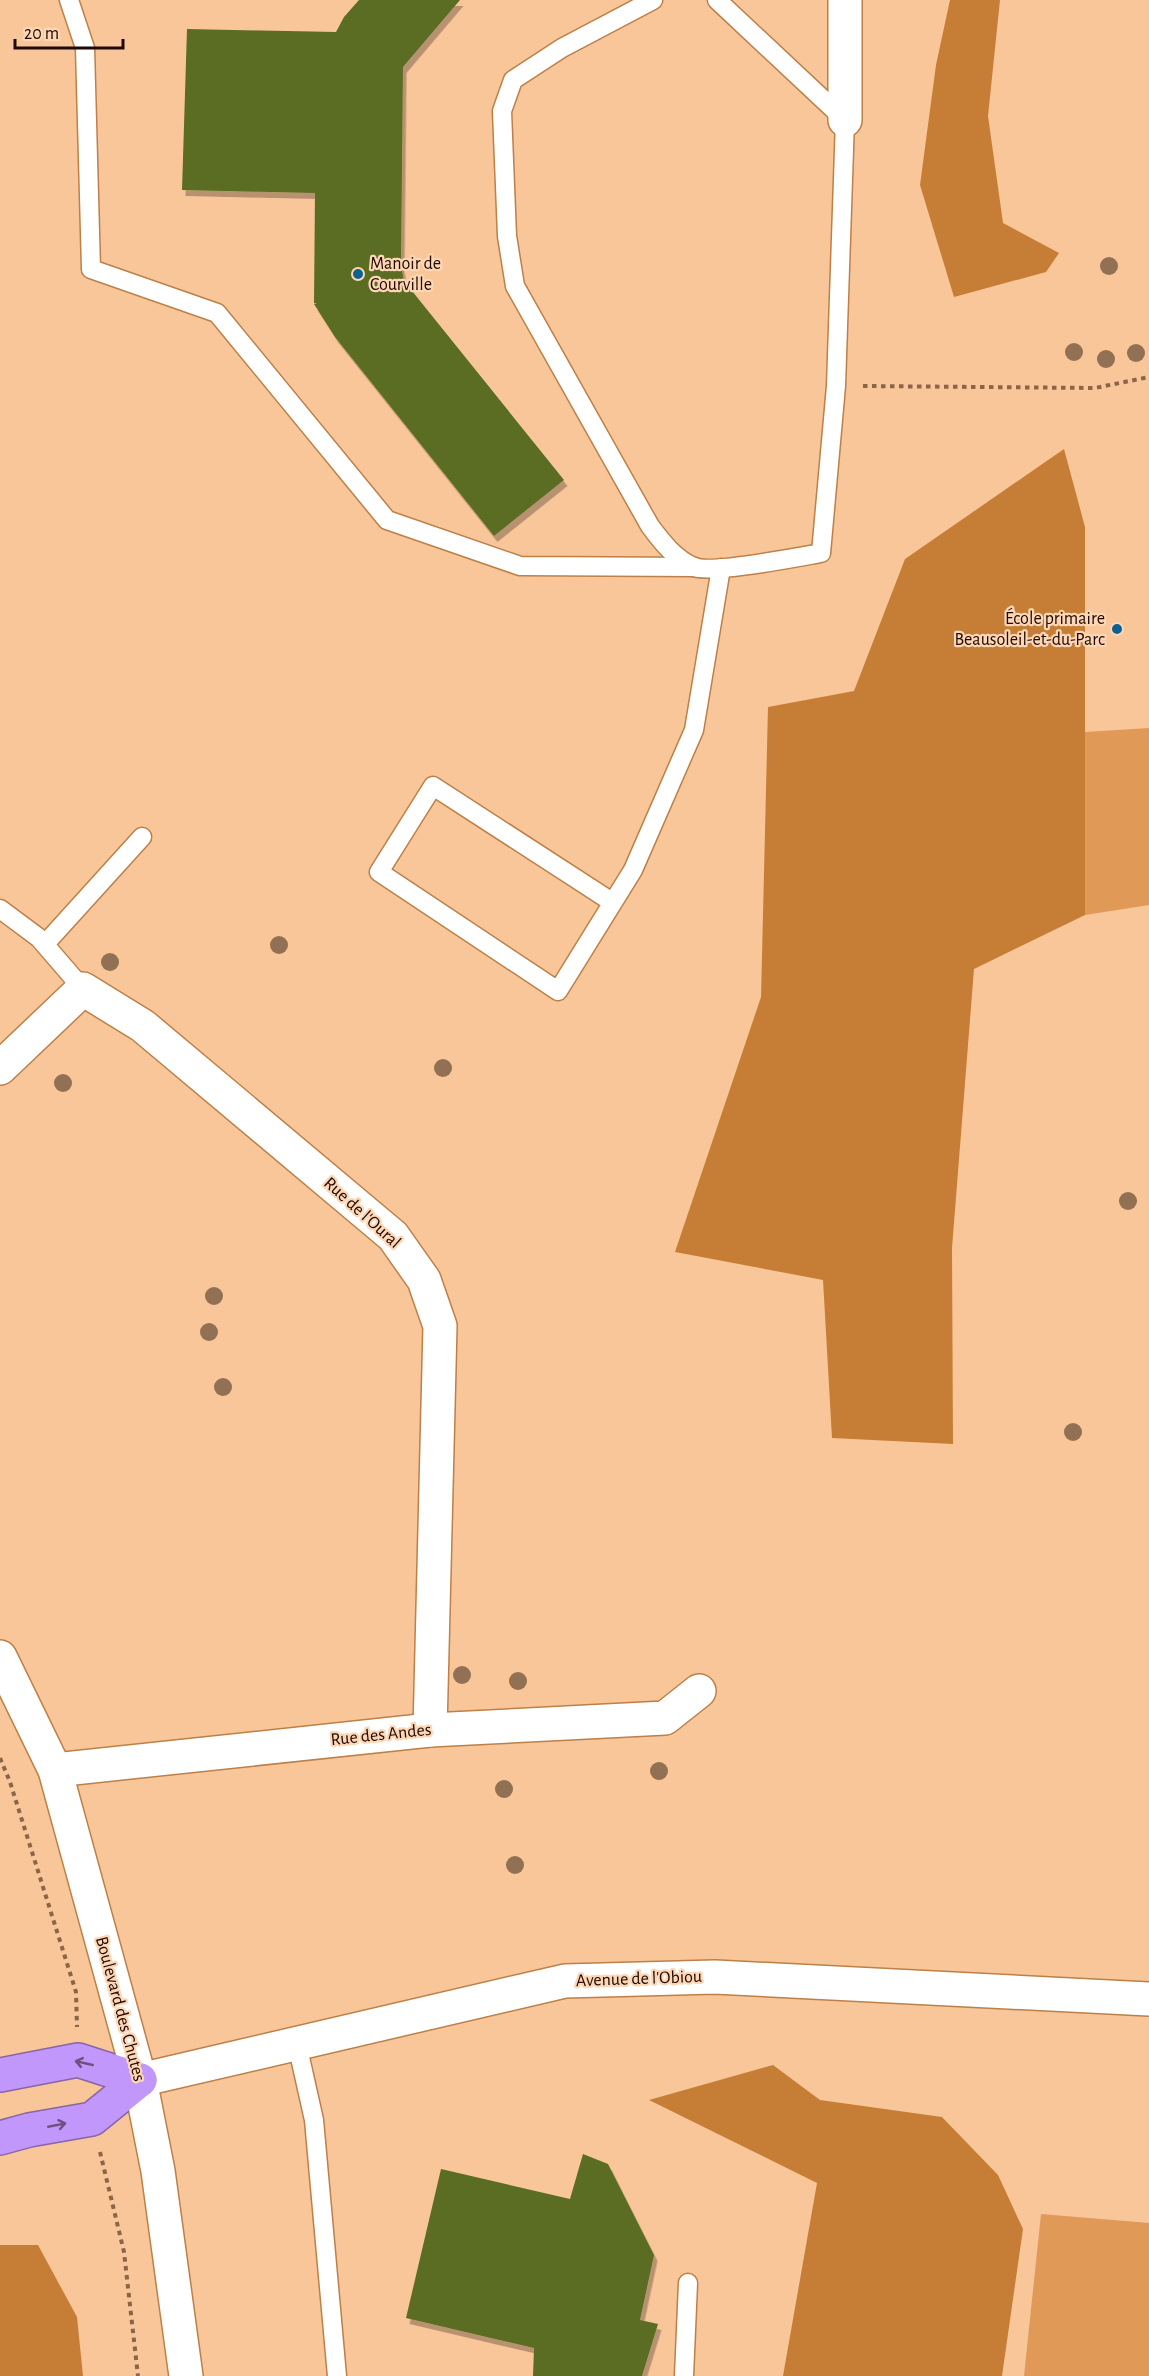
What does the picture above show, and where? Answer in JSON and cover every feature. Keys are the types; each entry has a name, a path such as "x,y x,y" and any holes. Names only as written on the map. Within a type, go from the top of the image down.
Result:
{"highway":[{"path":"0,2074 78,2060 140,2080"},
{"path":"0,2138 29,2130 92,2119 140,2080"}],"street":[{"path":"845,0 845,120"},
{"path":"0,1068 83,989"},
{"name":"Rue de l'Oural","path":"83,989 143,1026 393,1236 424,1280 440,1326 430,1730"},
{"name":"Boulevard des Chutes","path":"0,1657 55,1770 140,2080 159,2171 186,2376"},
{"name":"Rue des Andes","path":"55,1770 430,1730 665,1718 699,1691"},
{"name":"Avenue de l'Obiou","path":"140,2080 565,1981 716,1977 1149,1999"}],"lane":[{"path":"69,0 85,48 91,269 217,313 387,520 520,566 721,568 822,553 836,386 845,120 717,0"},
{"path":"653,0 562,48 513,80 502,111 507,236 515,286 644,516 668,549 695,567"},
{"path":"612,902 434,786 379,872 558,992 633,870 694,730 721,568"},
{"path":"45,944 142,837"},
{"path":"0,909 45,944 83,989"},
{"path":"297,2044 314,2120 338,2376"},
{"path":"684,2376 688,2283"}],"path":[{"path":"836,386 1095,387 1149,378"}],"shaded area":[{"path":"950,0 1000,0 988,116 1003,223 1059,253 1046,272 954,297 920,185 936,65"},
{"path":"1064,449 1085,527 1085,915 974,969 952,1248 953,1444 832,1438 823,1280 675,1252 761,997 768,707 854,691 905,559"},
{"path":"1149,728 1149,905 1085,915 1085,732"},
{"path":"773,2065 820,2100 942,2117 998,2175 1023,2229 1002,2376 783,2376 817,2183 649,2100"},
{"path":"1041,2214 1149,2223 1149,2376 1024,2376"},
{"path":"0,2245 38,2245 77,2317 83,2376 0,2376"}],"building":[{"name":"Manoir de Courville","path":"359,0 460,0 403,67 401,266 404,281 564,480 494,536 335,337 314,304 317,303 314,303 315,193 182,190 187,29 336,32 344,17"},
{"path":"583,2154 608,2164 654,2255 640,2320 658,2324 642,2376 533,2376 534,2348 406,2318 441,2169 570,2199"}],"place":[{"name":"Manoir de Courville","path":"358,274"},
{"name":"École primaire Beausoleil-et-du-Parc","path":"1117,629"}]}
